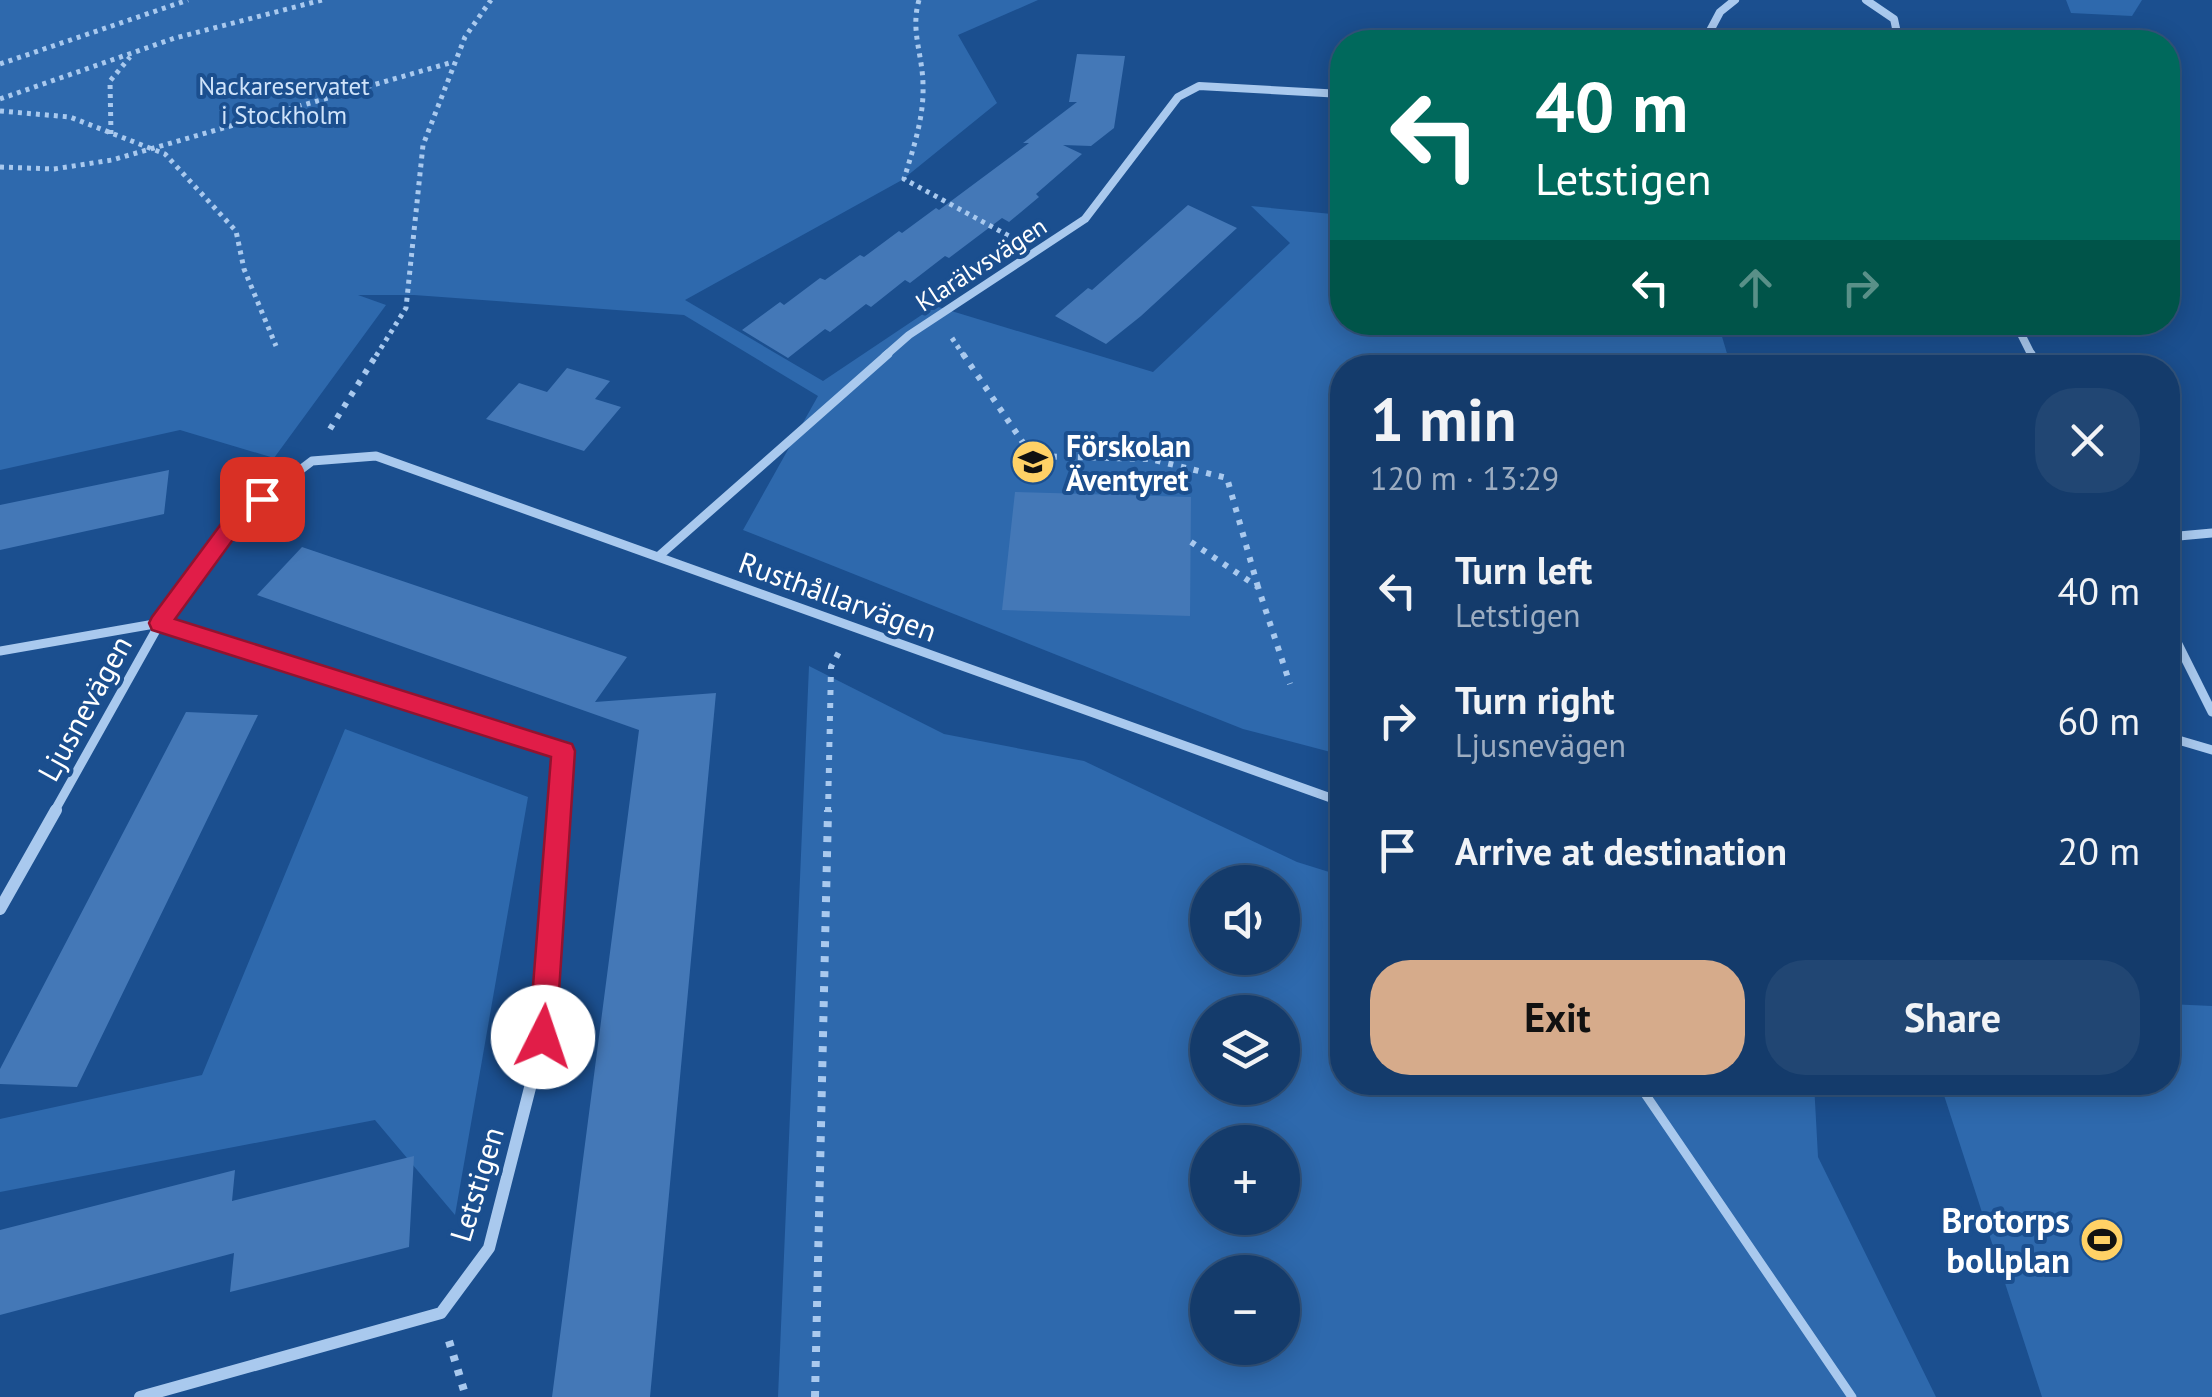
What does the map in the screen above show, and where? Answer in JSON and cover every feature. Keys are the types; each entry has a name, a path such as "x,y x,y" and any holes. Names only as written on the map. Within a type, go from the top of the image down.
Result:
{"street":[{"path":"1710,30 1720,12 1735,0"},
{"path":"1866,0 1894,19 1896,30"},
{"name":"Klarälvsvägen","path":"660,556 909,335 1085,219 1178,97 1199,86 1330,93"},
{"name":"Rusthållarvägen","path":"312,461 376,456 1330,798"},
{"name":"Ljusnevägen","path":"0,909 160,623 237,518 312,461"},
{"path":"2180,537 2212,533"},
{"path":"0,650 160,623"},
{"name":"Letstigen","path":"160,623 563,751 543,1037 489,1248 441,1313"},
{"path":"2180,648 2212,712"},
{"path":"2180,741 2212,750"},
{"path":"140,1397 441,1313"}],"lane":[{"path":"1645,1095 1852,1397"}],"path":[{"path":"0,64 188,0"},
{"path":"0,100 175,38 322,0"},
{"path":"312,461 406,308 423,145 465,37 491,0"},
{"path":"919,0 911,23 923,76 922,111 904,178 1037,251"},
{"path":"111,134 110,81 130,56"},
{"path":"0,168 54,169 112,160 454,62"},
{"path":"0,110 70,118 151,148 176,165 236,231 244,269 276,346"},
{"path":"938,316 1032,456 1150,459 1227,478 1290,684"},
{"path":"1191,542 1258,587"},
{"path":"815,1397 831,667 852,628"},
{"path":"441,1313 466,1397"}],"green space":[{"name":"Nackareservatet i Stockholm","path":"0,0 1038,0 958,35 997,103 902,180 685,300 823,381 935,306 1153,372 1290,243 1251,206 1330,214 1330,335 1722,335 1727,355 1330,355 1330,752 1243,729 743,530 818,396 684,315 414,295 358,295 386,305 274,458 180,430 0,470"},
{"path":"2066,0 2142,0 2132,16 2071,13"},
{"path":"809,666 944,734 1084,761 1297,862 1330,872 1330,1095 1815,1095 1818,1157 1936,1397 778,1397"},
{"path":"345,729 528,797 455,1215 375,1120 0,1192 0,1119 202,1075"},
{"name":"Brotorps bollplan","path":"2180,1005 2212,1006 2212,1397 2042,1397 1944,1095 2180,1095"}],"building":[{"path":"1077,54 1125,56 1114,128 1091,146 1063,145 1082,154 1009,222 1002,218 949,258 945,256 910,283 905,280 871,307 866,304 830,332 825,329 788,358 742,330 780,302 784,305 820,278 825,280 936,208 939,210 1029,143 1023,143 1077,102 1069,102"},
{"path":"1188,205 1237,228 1141,316 1106,344 1055,316 1088,288 1092,290"},
{"path":"567,368 610,381 595,399 621,407 584,451 486,419 519,383 547,392"},
{"path":"169,470 164,514 0,550 0,505"},
{"path":"1015,492 1191,497 1190,616 1002,610"},
{"path":"302,547 627,657 595,702 716,693 650,1397 552,1397 639,730 257,595"},
{"path":"186,712 258,715 77,1087 0,1084 0,1069"},
{"path":"414,1156 409,1247 230,1292 234,1253 0,1315 0,1230 235,1170 232,1201"}],"place":[{"name":"Förskolan Äventyret","path":"1033,462"},
{"name":"Brotorps bollplan","path":"2102,1240"}],"route":[{"path":"262,499 237,518 160,623 563,751 543,1037"}]}
